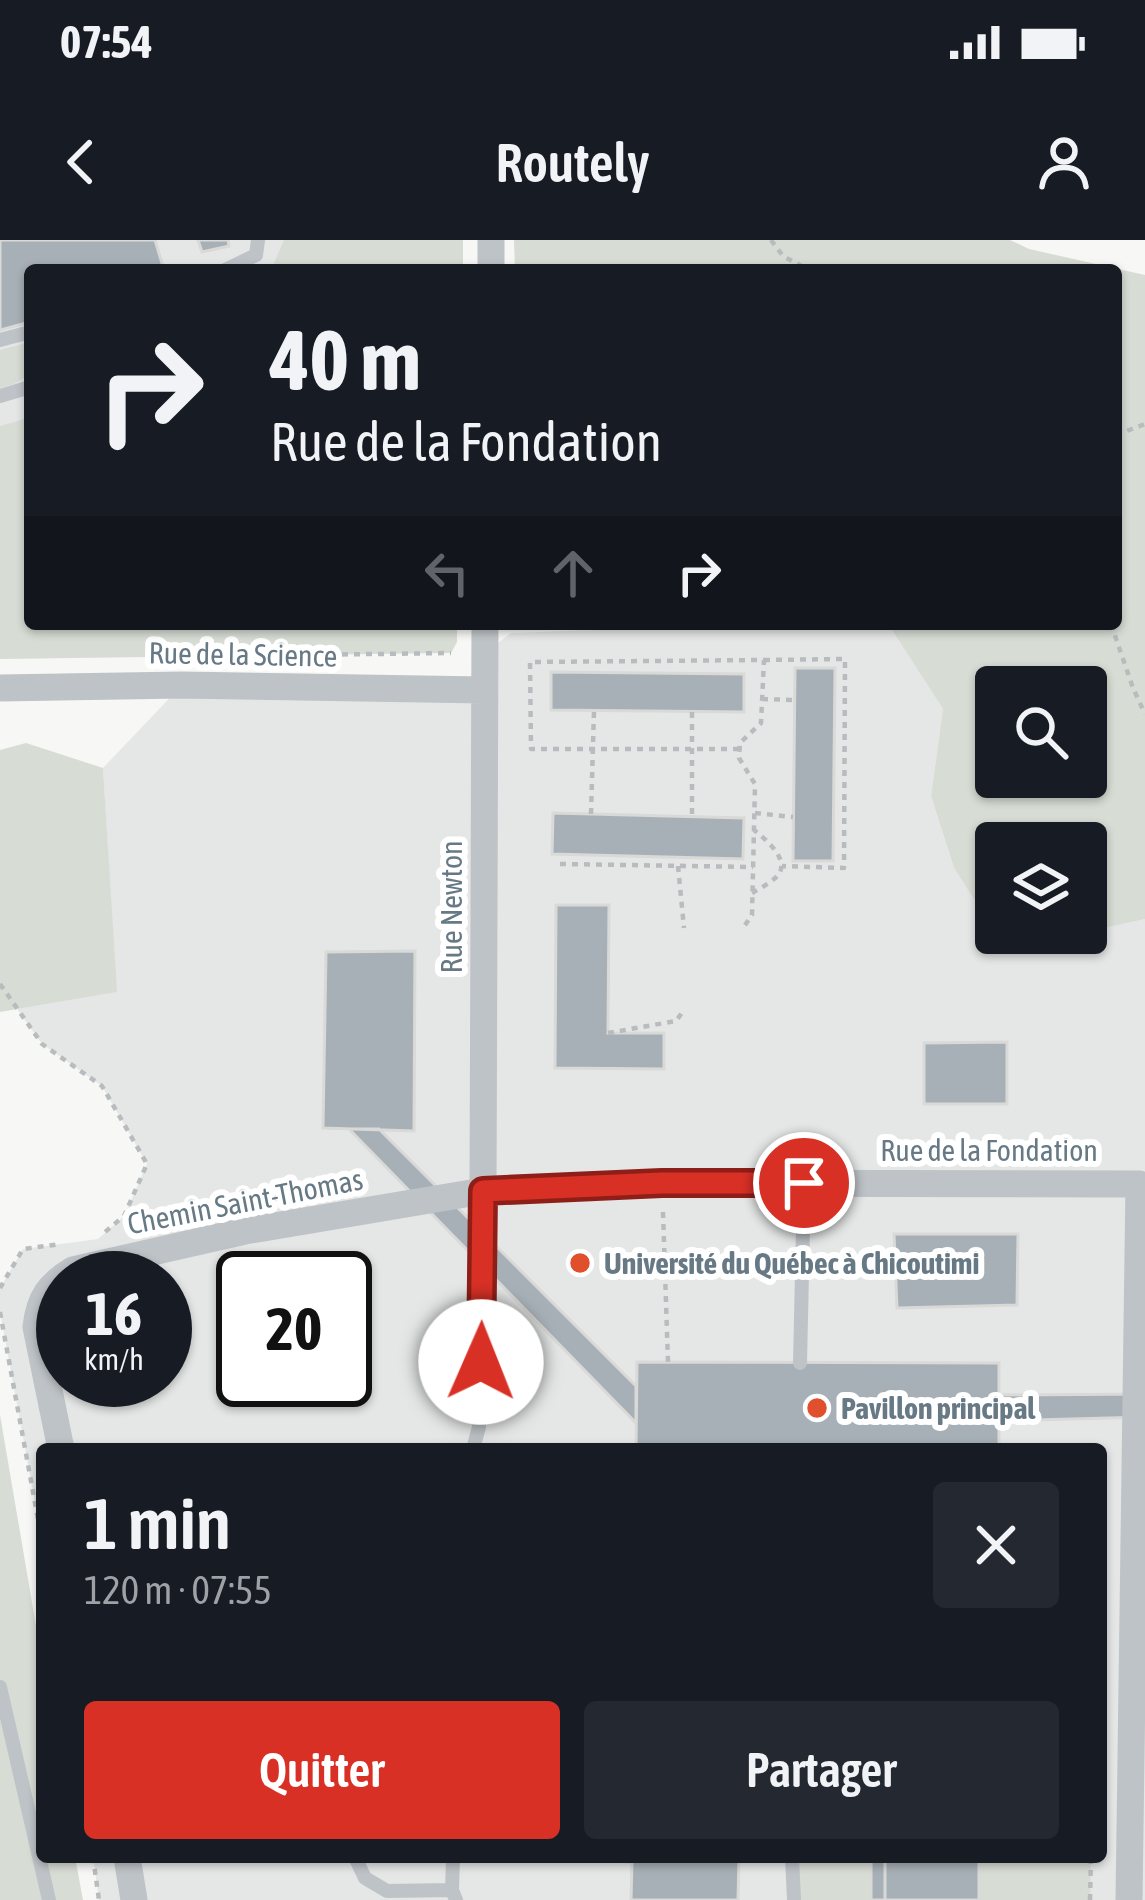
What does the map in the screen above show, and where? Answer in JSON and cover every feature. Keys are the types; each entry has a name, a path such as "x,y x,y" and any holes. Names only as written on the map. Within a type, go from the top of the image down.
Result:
{"street":[{"name":"Rue Newton","path":"483,1191 484,630"},
{"name":"Rue de la Science","path":"0,688 182,685 484,690"},
{"name":"Rue de la Fondation","path":"483,1191 662,1183 1139,1184 1137,1846 1129,1900"},
{"name":"Chemin Saint-Thomas","path":"60,1443 36,1327 46,1292 73,1270 245,1231 483,1191"},
{"path":"128,1863 134,1900"}],"lane":[{"path":"237,264 256,255 258,240"},
{"path":"800,1363 804,1183"},
{"path":"474,1443 478,1427 483,1191"},
{"path":"0,1687 36,1843"},
{"path":"40,1863 49,1900"},
{"path":"358,1863 365,1878 387,1891 454,1895 453,1863"},
{"path":"792,1863 794,1900"}],"path":[{"path":"771,240 783,256 797,264"},
{"path":"1114,630 1145,714"},
{"path":"438,653 451,653"},
{"path":"739,749 531,749 530,662 845,659 844,868 782,866"},
{"path":"743,928 752,915 755,784 739,758 739,749 760,722 764,660"},
{"path":"762,699 794,700"},
{"path":"591,814 594,711"},
{"path":"692,712 692,817"},
{"path":"754,813 793,817"},
{"path":"752,893 782,866 773,846 754,830"},
{"path":"560,864 753,867"},
{"path":"678,866 683,928"},
{"path":"0,984 42,1044 102,1086 147,1164 124,1216 98,1239"},
{"path":"608,1033 676,1021 684,1010"},
{"path":"662,1183 668,1362"},
{"path":"124,1216 153,1213"},
{"path":"0,1288 23,1249 60,1244"},
{"path":"0,1312 36,1508"},
{"path":"93,1863 99,1900"},
{"path":"1090,1900 1091,1863"}],"shaded area":[{"path":"0,240 342,240 285,264 24,264 24,419 0,426"},
{"path":"284,240 463,240 463,264 274,264"},
{"path":"514,240 1010,240 1096,264 515,264"},
{"path":"1122,270 1145,275 1145,919 1107,927 1107,822 975,822 975,901 954,868 931,796 943,709 892,630 1122,630"},
{"path":"24,344 24,378 0,388 0,350"},
{"path":"24,419 24,630 457,630 457,642 451,653 0,659 0,426"},
{"name":"Université du Québec à Chicoutimi","path":"892,630 943,709 931,796 954,868 975,901 975,954 1107,954 1107,927 1145,919 1145,1900 99,1900 94,1863 1107,1863 1107,1443 36,1443 36,1508 0,1312 0,1288 23,1249 98,1239 124,1216 147,1164 102,1086 42,1044 17,1009 116,992 103,768 182,685 484,690 485,653 511,633"},
{"path":"26,743 103,768 117,992 0,1012 0,750"},
{"path":"0,1415 36,1626 36,1863 76,1863 83,1900 0,1900"},
{"path":"792,1863 885,1863 885,1900 794,1900"},
{"path":"979,1863 1091,1863 1090,1900 979,1900"}],"building":[{"path":"0,240 155,240 162,264 24,264 24,324 0,330"},
{"path":"198,240 228,240 229,246 202,252"},
{"path":"795,668 835,668 833,861 793,861"},
{"path":"551,672 744,674 744,712 551,710"},
{"path":"553,813 744,818 743,859 552,854"},
{"path":"556,905 609,905 608,1033 664,1033 664,1069 555,1068"},
{"path":"415,951 414,1131 323,1128 326,952"},
{"path":"1007,1042 1007,1104 924,1104 924,1043"},
{"path":"349,1129 379,1129 636,1386 636,1423"},
{"path":"894,1234 1018,1234 1017,1305 897,1308"},
{"name":"Pavillon principal","path":"637,1362 999,1363 999,1443 636,1443"},
{"path":"1145,1394 1145,1417 999,1421 998,1395"},
{"path":"632,1863 739,1863 738,1900 631,1900"},
{"path":"871,1863 885,1863 885,1900 871,1900"},
{"path":"885,1863 979,1863 979,1900 885,1900"}],"place":[{"name":"Université du Québec à Chicoutimi","path":"580,1263"},
{"name":"Pavillon principal","path":"817,1408"}],"route":[{"path":"481,1362 483,1191 804,1183"}]}
